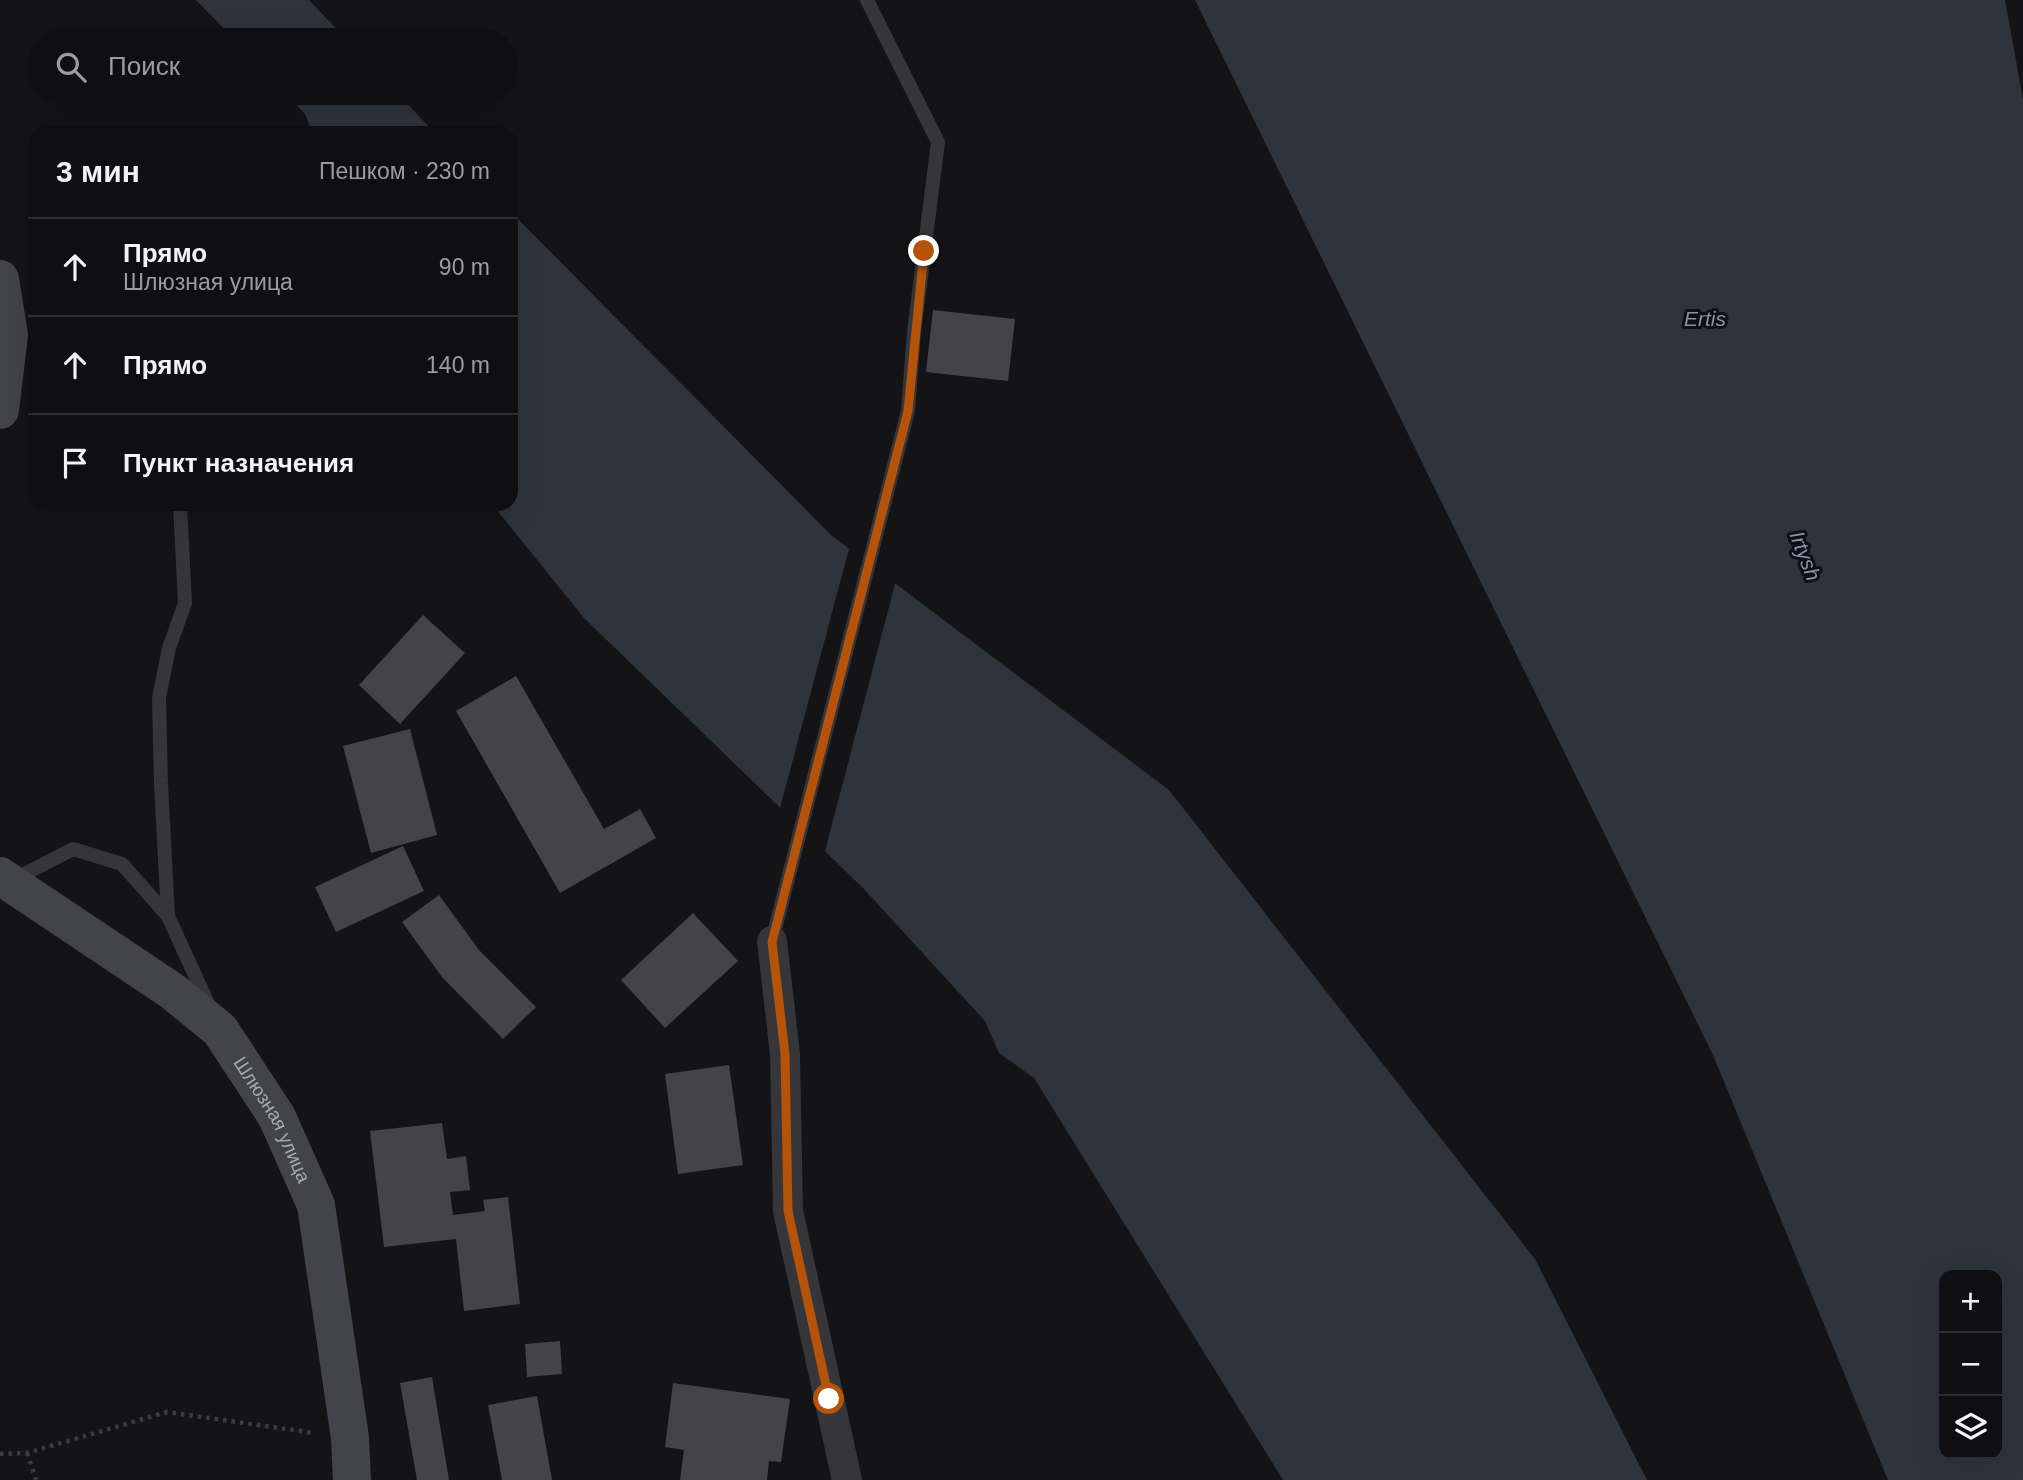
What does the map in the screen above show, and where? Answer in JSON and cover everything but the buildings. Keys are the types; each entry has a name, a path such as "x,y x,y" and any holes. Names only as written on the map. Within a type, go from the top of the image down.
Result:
{"street":[{"path":"0,279 9,335 0,410"},
{"name":"Шлюзная улица","path":"4,879 172,991 219,1030 277,1117 316,1205 350,1438 352,1480"},
{"path":"772,942 785,1054 788,1211 847,1480"}],"lane":[{"path":"772,942 908,411 914,332 938,142 867,0"},
{"path":"168,916 159,698 169,648 185,603 180,511"},
{"path":"4,879 73,849 122,864 168,916 219,1030"}],"path":[{"path":"0,1454 27,1452 167,1412 350,1438"},
{"path":"27,1452 36,1480"}],"water":[{"path":"196,0 309,0 336,28 223,28"},
{"name":"Ertis","path":"1195,0 2005,0 2023,99 2023,1480 1888,1480 1713,1055"},
{"path":"296,105 408,105 428,126 310,126 305,114"},
{"path":"518,219 831,535 1169,790 1535,1259 1647,1480 1283,1480 1034,1078 999,1053 985,1021 863,888 584,618 498,511 518,511"}],"pier":[{"path":"850,545 896,580 824,855 779,812"}],"route":[{"path":"829,1399 788,1211 785,1054 772,942 908,411 924,251"}],"water label":[{"name":"Irtysh","path":"1805,556"}]}
